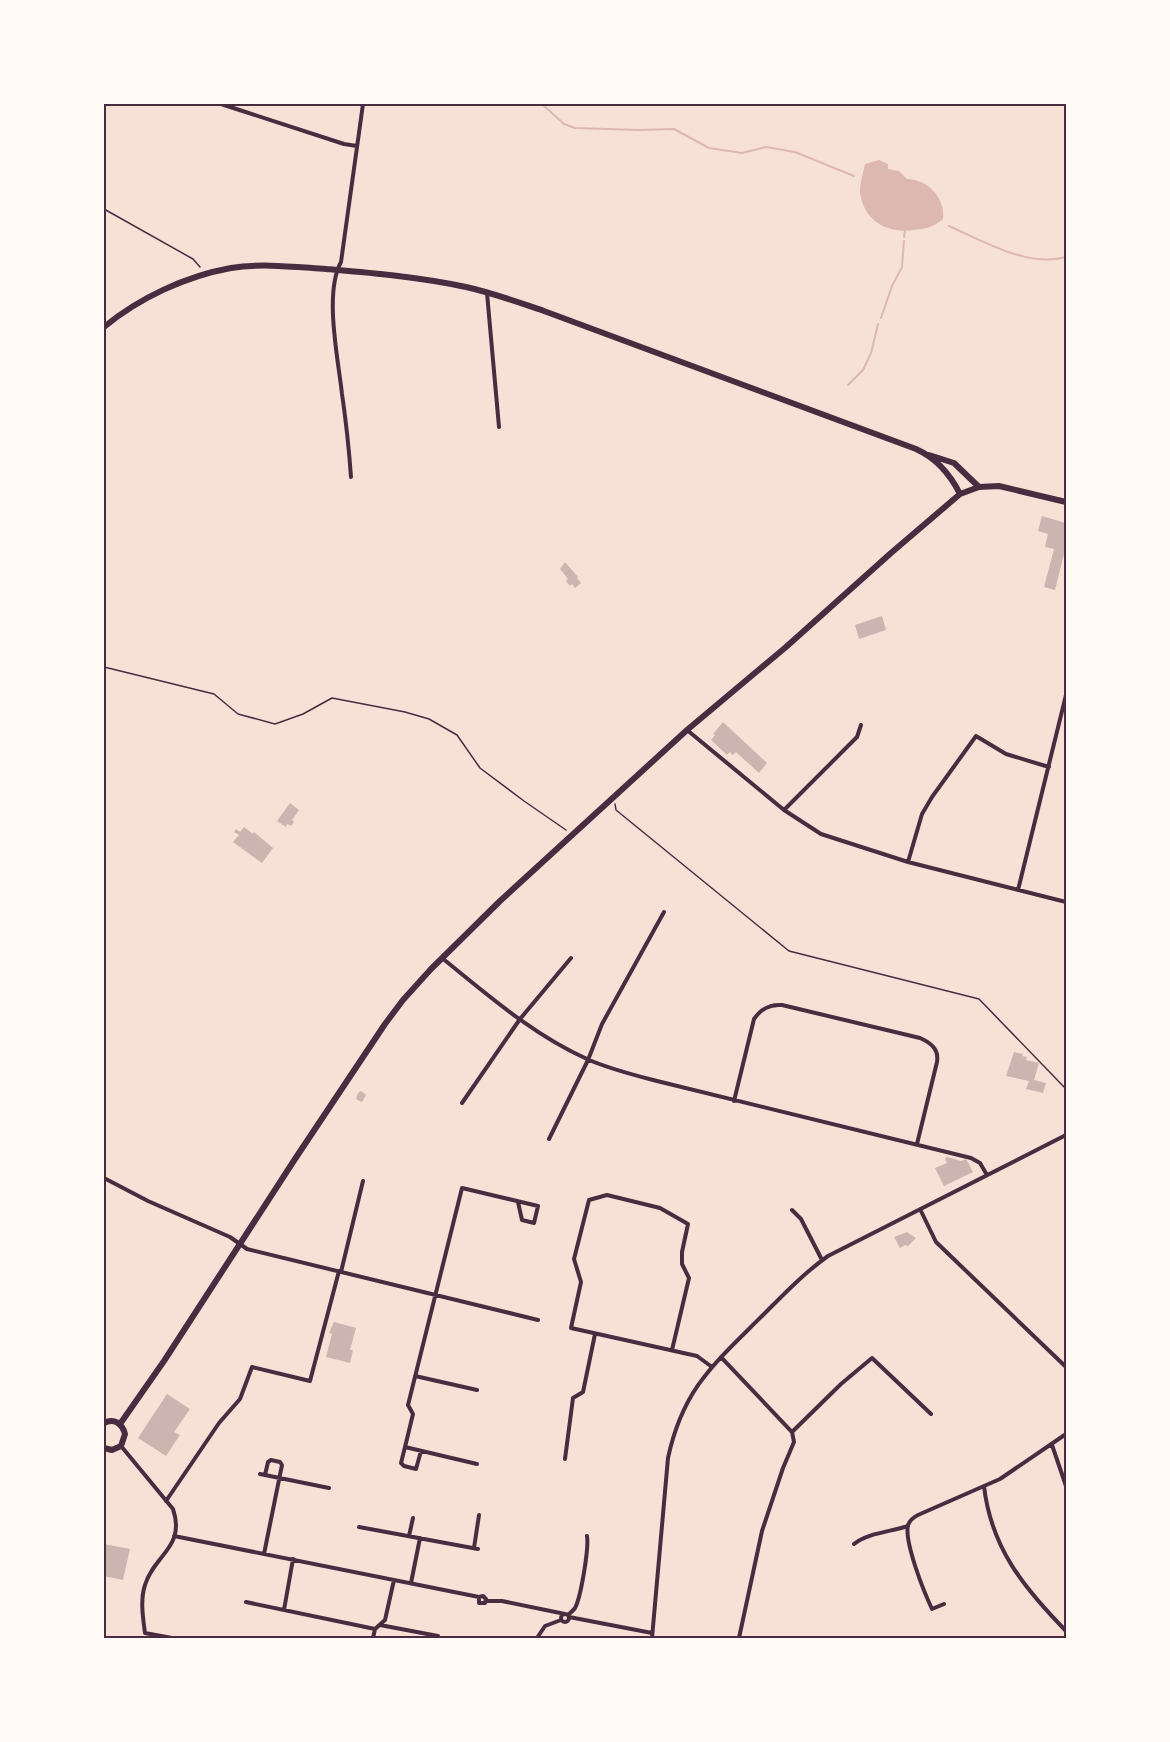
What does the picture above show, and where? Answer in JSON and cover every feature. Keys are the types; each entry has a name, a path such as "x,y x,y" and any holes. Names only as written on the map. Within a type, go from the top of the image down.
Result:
{"main road":[{"path":"104,327 152,296 202,275 251,266 336,270 432,282 487,292 954,463 979,487"},
{"path":"929,455 953,479 960,494"},
{"path":"120,1424 403,1000 500,901 687,730 960,494 979,487 999,486 1066,502"},
{"path":"104,1423 114,1421 120,1424 125,1434 121,1446 112,1450 104,1448"}],"street":[{"path":"221,104 357,146"},
{"path":"351,477 347,431 332,329 336,270 341,262 363,104"},
{"path":"487,292 499,428"},
{"path":"1018,890 1066,695"},
{"path":"784,810 857,737 861,724"},
{"path":"687,730 784,810 821,834 908,862 1066,902"},
{"path":"908,862 915,835 932,797 976,736 1006,754 1049,767"},
{"path":"549,1139 588,1059 602,1024 664,912"},
{"path":"442,958 537,1032 588,1059 628,1074 971,1158 980,1163 987,1175"},
{"path":"462,1103 520,1019 571,958"},
{"path":"734,1101 754,1019 761,1010 768,1006 782,1005 920,1038 933,1046 938,1057 917,1144"},
{"path":"174,1536 479,1598 479,1603 483,1604 486,1601 502,1601 652,1636 667,1472 673,1435 694,1389 712,1366 806,1271 822,1260 1066,1135"},
{"path":"104,1178 148,1202 230,1237 247,1249 537,1320"},
{"path":"166,1501 219,1423 240,1399 252,1366 310,1381 363,1181"},
{"path":"421,1451 416,1469 401,1463 413,1414 408,1405 462,1188 538,1206 534,1223 522,1220 518,1202"},
{"path":"672,1350 689,1278 682,1264 682,1251 688,1224 660,1208 606,1195 589,1200 574,1259 581,1282 571,1328 697,1356 712,1366"},
{"path":"920,1209 936,1242 1066,1367"},
{"path":"792,1210 801,1219 822,1260"},
{"path":"565,1459 573,1398 583,1392 595,1334"},
{"path":"721,1358 792,1432 794,1442 762,1530 739,1638"},
{"path":"792,1432 841,1384 872,1358 931,1414"},
{"path":"415,1376 477,1390"},
{"path":"944,1604 932,1609 921,1587 910,1546 908,1526 911,1519 1000,1479 1066,1434"},
{"path":"1052,1444 1066,1486"},
{"path":"121,1446 173,1509 177,1520 167,1553 152,1569 144,1587 145,1633 143,1638"},
{"path":"405,1447 477,1464"},
{"path":"264,1554 280,1478 282,1465 280,1462 271,1460 268,1462 263,1474 280,1478 329,1488"},
{"path":"984,1486 992,1526 1009,1563 1066,1631"},
{"path":"358,1527 476,1549 479,1515"},
{"path":"409,1536 413,1518"},
{"path":"854,1544 868,1535 887,1533 908,1526"},
{"path":"537,1638 544,1626 561,1620 561,1616 575,1609 589,1544 587,1536"},
{"path":"411,1584 420,1538"},
{"path":"284,1610 293,1559"},
{"path":"373,1638 375,1629 385,1620 394,1580"},
{"path":"246,1602 375,1629"},
{"path":"380,1624 438,1636"},
{"path":"145,1633 172,1638"}],"path":[{"path":"104,209 192,259 201,268 202,275"},
{"path":"104,667 214,694 238,714 275,724 303,714 332,698 429,719 457,735 480,768 573,835"},
{"path":"616,805 616,810 789,951 979,999 1066,1089"}],"shaded area":[{"path":"879,160 888,164 888,169 899,171 907,179 921,182 934,191 941,204 943,219 929,227 903,231 886,227 871,217 862,202 860,185 865,164"}],"building":[{"path":"1042,516 1066,523 1066,546 1055,590 1044,587 1054,549 1045,547 1048,534 1038,531"},
{"path":"565,562 581,583 575,588 566,581 568,579 560,569"},
{"path":"882,616 886,630 859,639 855,625"},
{"path":"723,722 767,763 759,773 736,752 733,755 730,752 727,755 711,740"},
{"path":"290,803 299,810 291,826 287,824 286,827 277,821"},
{"path":"244,827 253,834 254,832 273,848 262,863 233,842 239,835 234,832 236,829 240,832"},
{"path":"1014,1052 1023,1054 1022,1056 1027,1057 1026,1060 1039,1063 1034,1080 1046,1083 1043,1093 1026,1089 1029,1081 1006,1076"},
{"path":"361,1091 366,1095 362,1102 356,1099"},
{"path":"945,1158 961,1161 966,1159 973,1172 944,1186 935,1168 947,1163"},
{"path":"907,1232 916,1238 908,1246 900,1248 894,1237"},
{"path":"334,1322 356,1328 350,1350 353,1350 350,1363 326,1357 332,1334 329,1333"},
{"path":"167,1394 190,1409 174,1432 180,1435 166,1456 138,1438"},
{"path":"104,1544 130,1549 123,1580 104,1576"}],"waterway":[{"path":"542,104 564,124 575,128 674,129 709,148 742,153 766,147 795,152 854,176"},
{"path":"949,226 1021,256 1036,259 1066,257"},
{"path":"904,237 905,231"},
{"path":"881,318 892,286 902,267 904,241"},
{"path":"848,385 863,370 871,353 878,324"}]}
